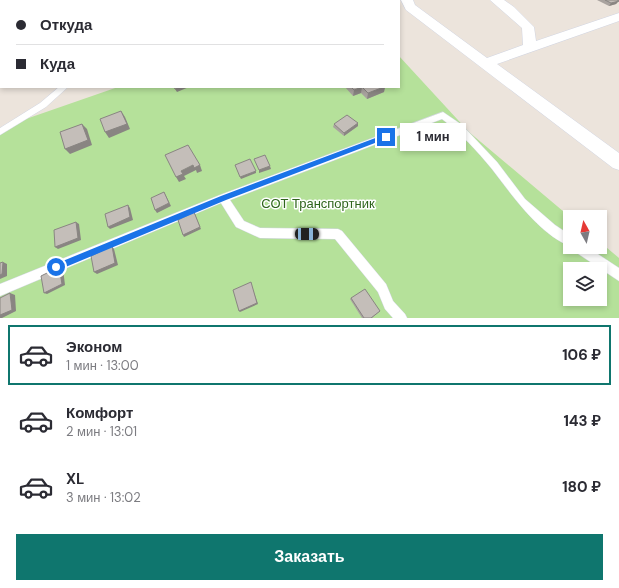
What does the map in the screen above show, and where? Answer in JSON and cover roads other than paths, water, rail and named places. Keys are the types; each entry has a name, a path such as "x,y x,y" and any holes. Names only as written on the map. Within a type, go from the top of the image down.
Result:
{"street":[{"path":"407,0 410,7 619,163"},
{"path":"496,0 510,10 528,28 530,47"},
{"path":"486,63 619,17"}],"lane":[{"path":"0,132 43,105 63,88"},
{"path":"0,290 223,198 443,115 459,127 494,166 522,202 551,228 563,236"},
{"path":"223,198 240,224 260,233 338,234 382,288 389,305 402,318"},
{"path":"588,254 619,276"}],"park label":[{"name":"СОТ Транспортник","path":"318,203"}]}
